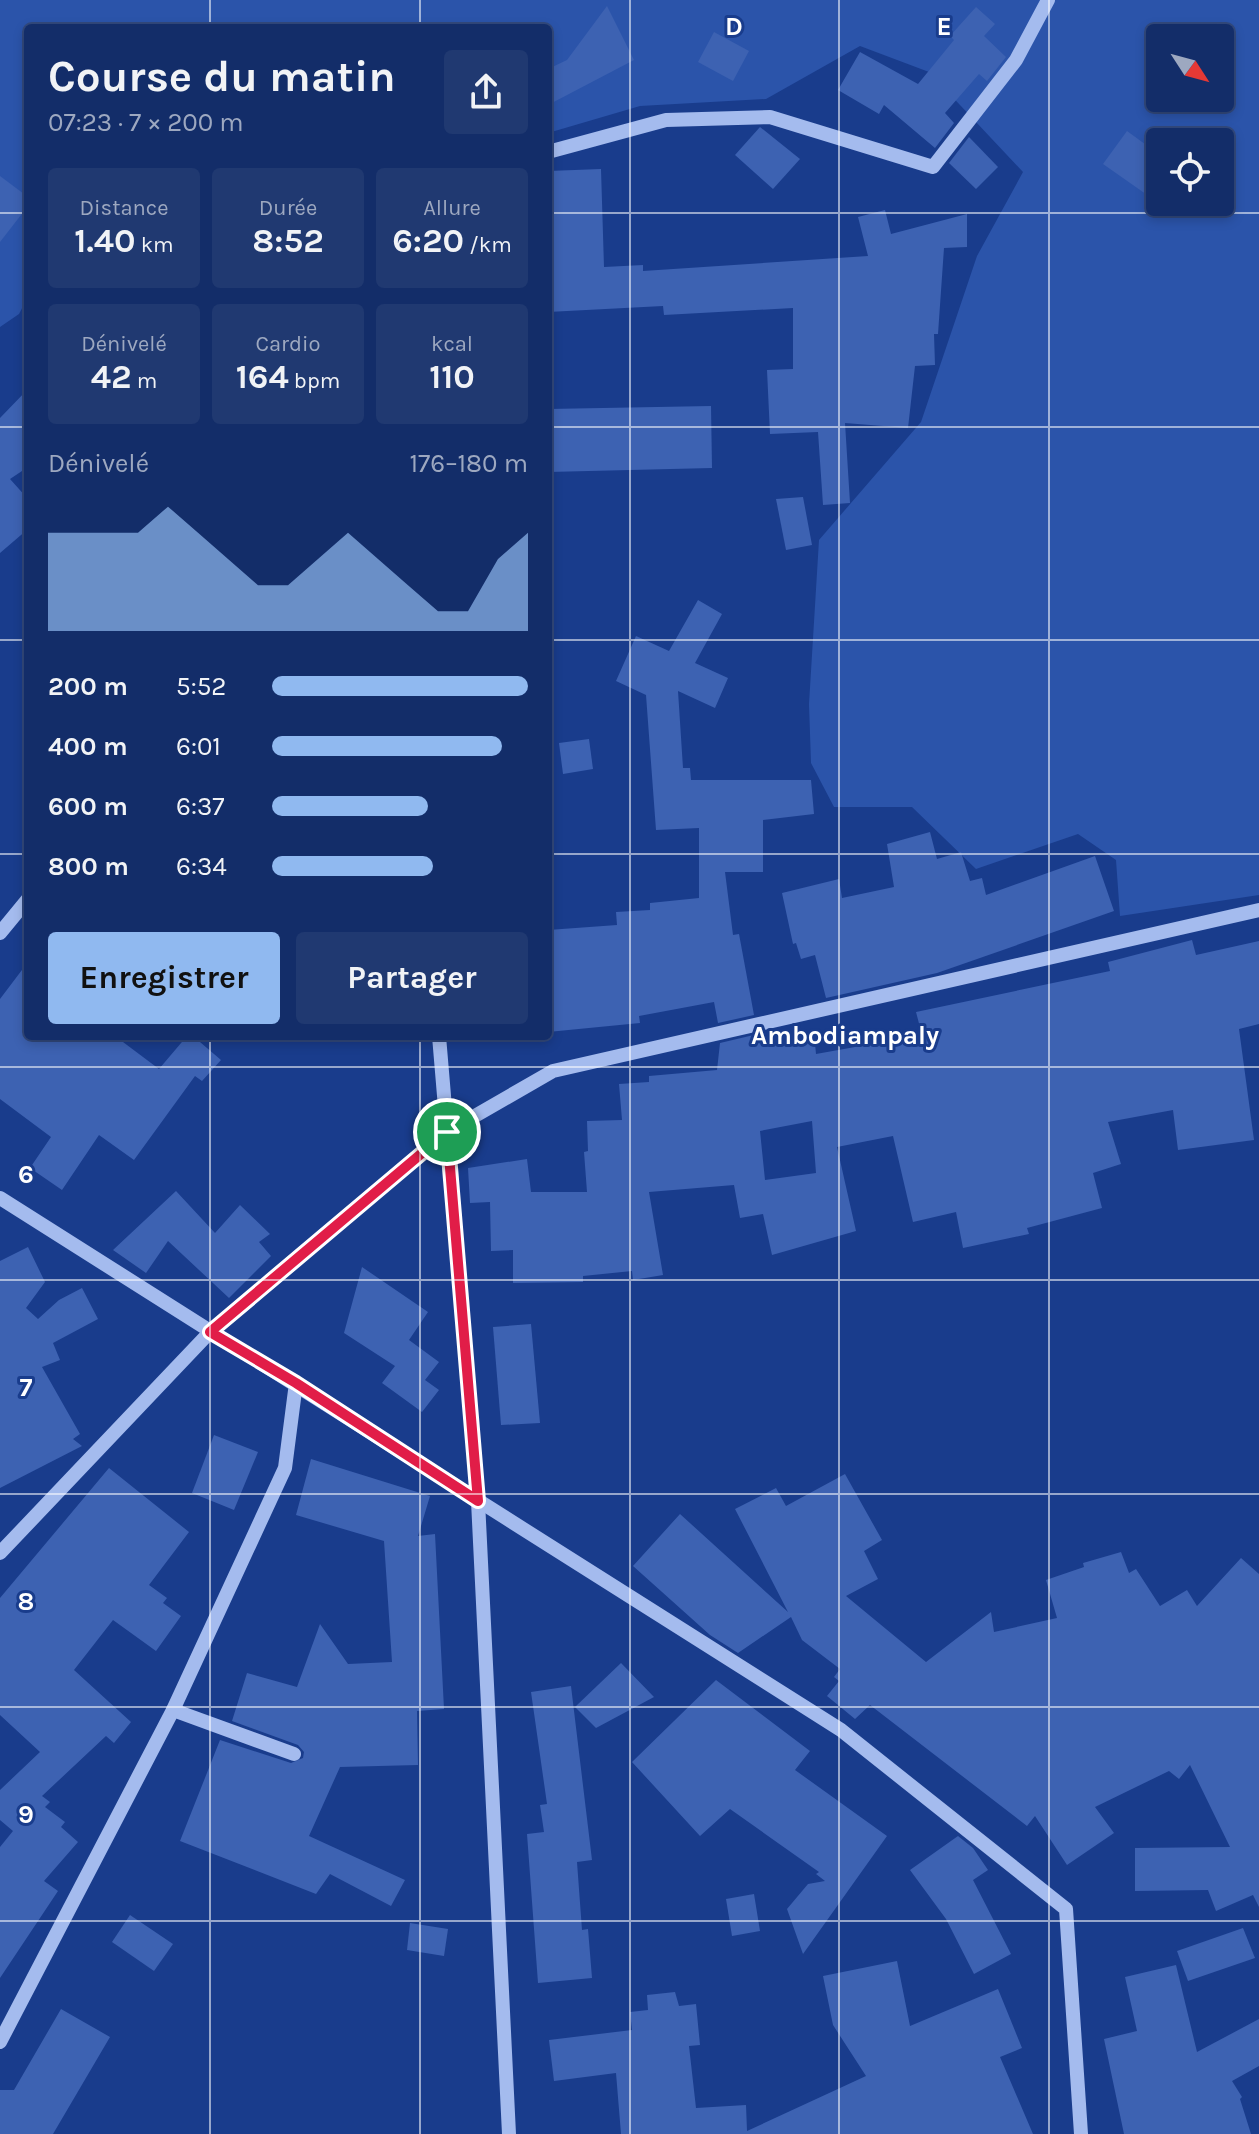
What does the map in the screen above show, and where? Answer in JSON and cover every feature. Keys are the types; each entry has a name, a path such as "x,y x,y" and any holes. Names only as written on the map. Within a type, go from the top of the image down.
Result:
{"street":[{"path":"552,151 666,120 770,117 933,167 1016,60 1048,0"},
{"path":"0,933 24,904"},
{"path":"0,1553 210,1332 447,1132 553,1071 1259,910"},
{"path":"439,1040 478,1501 509,2134"},
{"path":"0,1198 841,1730 1066,1909 1081,2134"},
{"path":"0,2042 173,1710 285,1468 296,1383"},
{"path":"173,1710 294,1754"}],"shaded area":[{"path":"0,0 1259,0 1259,895 1120,916 1116,860 1078,834 976,869 912,807 834,807 811,763 809,704 819,540 921,422 977,256 1023,172 929,72 860,46 766,99 640,106 552,132 552,24 24,24 24,305 19,314 0,327"}],"building":[{"path":"607,6 634,60 552,103 552,67 567,60"},
{"path":"976,7 995,24 984,36 1006,57 987,81 979,74 945,113 954,123 935,148 884,105 879,114 838,90 860,52 918,84 954,40 950,36"},
{"path":"714,32 749,51 733,81 698,62"},
{"path":"760,127 800,159 773,189 735,155"},
{"path":"1127,131 1146,145 1146,194 1103,164"},
{"path":"969,137 998,167 976,189 949,163"},
{"path":"601,169 604,267 643,265 643,271 868,256 858,217 885,210 891,234 967,214 967,247 944,248 938,334 934,334 935,365 915,366 908,428 845,423 850,503 823,505 818,432 770,434 767,370 793,369 793,308 664,315 663,306 552,312 552,171"},
{"path":"0,176 24,194 24,211 0,242"},
{"path":"24,393 24,470 10,479 24,495 24,532 0,553 0,418"},
{"path":"711,406 712,468 552,472 552,409"},
{"path":"803,497 812,545 786,550 776,499"},
{"path":"698,600 722,614 695,663 728,678 715,708 678,691 683,768 690,768 691,780 811,780 814,814 763,820 763,872 725,872 733,935 739,934 754,1015 718,1023 714,1002 639,1016 640,1023 552,1032 552,930 617,925 616,912 650,910 650,903 699,898 699,828 656,830 646,695 616,681 636,636 669,651"},
{"path":"589,739 593,769 563,774 559,743"},
{"path":"930,832 937,859 961,852 970,881 982,878 986,895 1095,856 1114,911 937,973 826,998 815,955 801,959 796,943 793,944 782,893 839,879 842,898 894,887 887,844"},
{"path":"1192,940 1196,955 1259,941 1259,1024 1239,1029 1254,1140 1178,1150 1173,1110 1108,1122 1121,1164 1093,1173 1102,1208 1027,1228 1029,1234 963,1248 956,1212 913,1222 893,1136 837,1147 856,1231 772,1255 763,1214 740,1218 734,1185 649,1192 663,1275 633,1280 632,1271 583,1276 583,1282 513,1283 513,1250 491,1251 490,1202 470,1203 468,1168 527,1159 531,1192 587,1192 584,1152 588,1151 587,1121 622,1120 619,1084 649,1082 649,1076 717,1070 720,1043 758,1034 759,1039 814,1033 816,1054 922,1035 916,1012 1110,971 1108,962","holes":["812,1121 816,1173 765,1180 760,1131"]},
{"path":"24,967 24,1040 120,1040 159,1069 184,1040 198,1040 221,1060 202,1081 195,1076 134,1160 99,1135 62,1190 30,1168 51,1137 0,1099 0,999"},
{"path":"176,1191 215,1233 240,1205 270,1234 259,1242 271,1256 229,1298 168,1241 146,1273 113,1250"},
{"path":"28,1247 45,1282 26,1308 38,1319 59,1300 82,1288 98,1319 53,1343 60,1360 42,1367 80,1434 73,1439 82,1446 0,1488 0,1261"},
{"path":"362,1267 428,1312 409,1340 439,1362 425,1380 439,1390 422,1412 382,1383 395,1366 344,1333"},
{"path":"531,1324 540,1423 501,1425 493,1327"},
{"path":"214,1435 258,1452 234,1510 192,1493"},
{"path":"311,1459 430,1496 418,1536 435,1534 444,1709 417,1711 418,1765 340,1767 309,1836 405,1880 391,1906 330,1874 316,1894 180,1841 220,1740 291,1763 303,1758 304,1752 298,1745 232,1721 247,1673 297,1687 320,1624 348,1664 392,1662 384,1541 296,1515"},
{"path":"109,1468 189,1532 149,1585 167,1598 163,1603 181,1616 156,1651 113,1620 74,1670 131,1722 114,1743 106,1736 42,1796 50,1802 45,1807 65,1822 61,1827 78,1842 44,1881 58,1891 0,1978 0,1847 13,1831 0,1820 0,1790 40,1752 0,1715 0,1598"},
{"path":"845,1474 882,1540 864,1551 878,1579 846,1596 926,1662 991,1612 994,1632 1057,1618 1046,1580 1084,1567 1083,1563 1121,1552 1129,1573 1136,1569 1160,1606 1187,1590 1197,1606 1241,1558 1259,1574 1259,1907 1253,1895 1216,1911 1208,1890 1135,1891 1135,1848 1230,1847 1190,1765 1179,1779 1169,1771 1095,1807 1114,1833 1067,1865 1035,1816 1027,1826 870,1705 855,1719 827,1696 839,1681 834,1677 840,1669 802,1640 791,1617 738,1653 710,1635 633,1566 680,1514 788,1612 735,1509 776,1488 786,1506"},
{"path":"621,1663 654,1697 596,1728 575,1707"},
{"path":"716,1680 810,1751 795,1770 887,1836 803,1954 787,1909 808,1884 825,1881 816,1874 819,1872 730,1809 700,1836 632,1762"},
{"path":"571,1686 592,1860 577,1862 582,1930 588,1929 592,1978 538,1983 527,1834 544,1832 540,1805 547,1804 531,1692"},
{"path":"958,1836 973,1848 988,1870 973,1880 1011,1954 974,1974 946,1919 910,1870"},
{"path":"754,1894 760,1931 732,1936 726,1899"},
{"path":"130,1915 173,1944 154,1971 112,1942"},
{"path":"410,1923 448,1929 444,1956 407,1950"},
{"path":"1243,1928 1255,1958 1188,1981 1177,1951"},
{"path":"897,1961 910,2026 998,1989 1022,2048 1000,2057 1033,2134 621,2134 616,2073 554,2081 549,2040 632,2030 630,2012 648,2010 647,1995 675,1992 679,2006 696,2004 700,2045 689,2046 696,2108 746,2105 747,2131 866,2076 833,2025 823,1976"},
{"path":"1176,1965 1197,2052 1259,2019 1259,2066 1232,2081 1242,2097 1240,2099 1251,2134 1124,2134 1104,2039 1137,2031 1125,1977"},
{"path":"61,2009 110,2037 53,2134 0,2134 0,2090 14,2090"}],"district":[{"name":"Ambodiampaly","path":"845,1035"}],"route":[{"path":"447,1132 478,1501 296,1383 210,1332 447,1132"}]}
